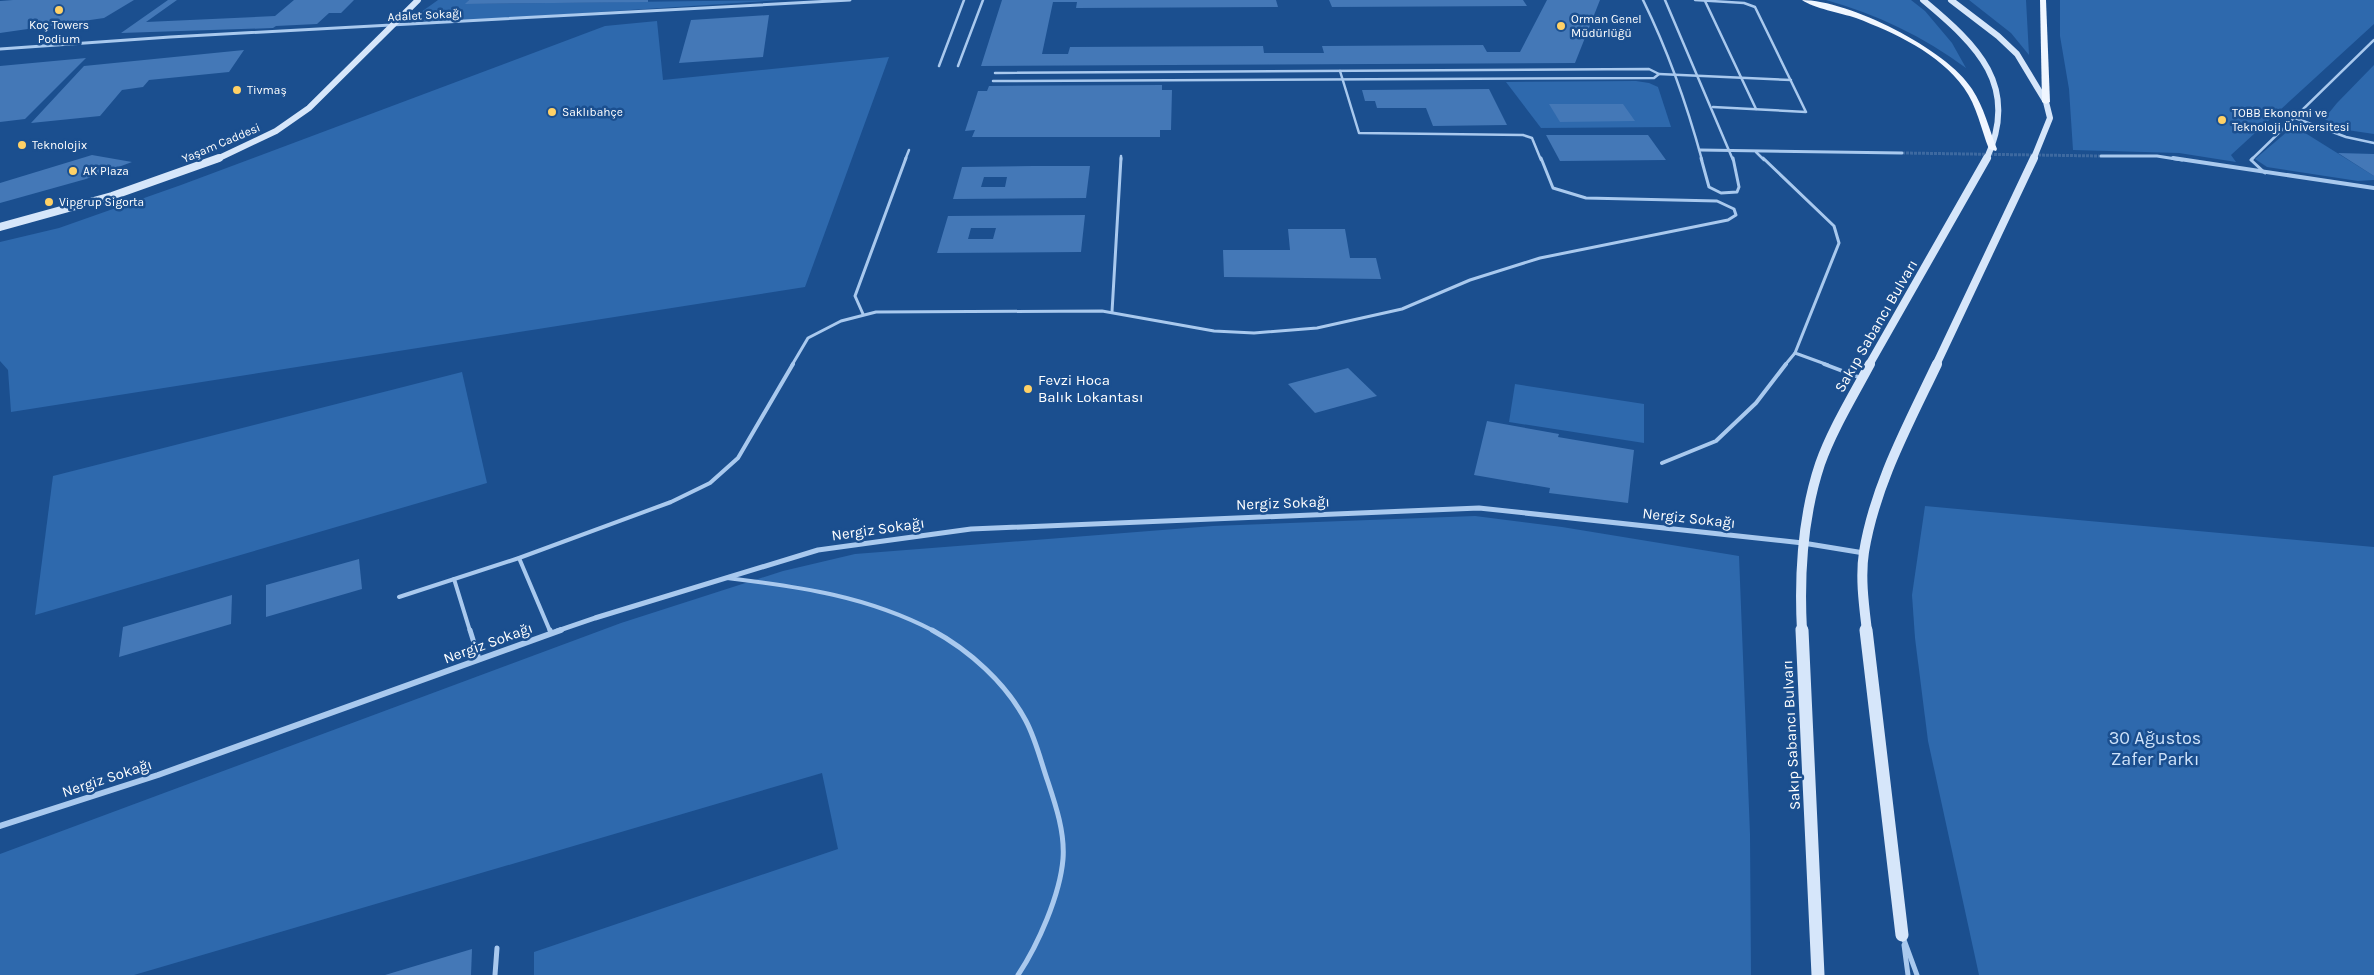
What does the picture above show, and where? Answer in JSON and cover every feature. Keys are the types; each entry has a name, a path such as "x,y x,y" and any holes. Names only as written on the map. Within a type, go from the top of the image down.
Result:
{"main road":[{"path":"1805,0 1854,16 1892,33 1942,61 1959,76 1969,90 1993,149"},
{"path":"2043,0 2046,102"}],"street":[{"name":"Yaşam Caddesi","path":"410,7 413,0"},
{"name":"Yaşam Caddesi","path":"0,227 112,196 173,176 230,154 276,131 309,108 418,0"},
{"name":"Adalet Sokağı","path":"0,49 850,0"},
{"name":"Sakıp Sabancı Bulvarı","path":"1818,975 1800,604 1803,543 1807,510 1821,462 1861,378 1931,260 1993,149 2000,109 1995,82 1973,46 1962,32 1923,0"},
{"path":"1902,935 1864,610 1864,553 1873,514 1887,470 2045,135 2050,118 2046,102 2017,54 1998,36 1951,0"},
{"path":"1700,150 1902,153"},
{"path":"2102,156 2157,156 2374,188"},
{"name":"Nergiz Sokağı","path":"0,826 158,775 551,633 818,550 971,529 1480,508 1803,543 1864,553"}],"lane":[{"path":"939,66 964,0"},
{"path":"958,66 983,0"},
{"path":"1643,0 1655,24 1674,74 1700,150 1709,187 1726,194 1740,190 1731,151 1665,0"},
{"path":"1695,0 1748,4 1755,7 1806,112 1712,107"},
{"path":"1705,1 1756,109"},
{"path":"2265,173 2251,160 2374,40"},
{"path":"995,73 1649,69 1660,74 1791,80"},
{"path":"399,598 519,558 671,502 710,483 738,458 808,338 837,322 863,314 886,312 1112,312 1224,332 1254,333 1318,328 1378,316 1402,309 1470,280 1540,258 1591,246 1728,220 1736,215 1734,209 1730,206 1709,200 1586,198 1560,191 1553,188 1532,138 1523,135 1359,133 1340,72"},
{"path":"992,81 1654,78 1660,74"},
{"path":"2294,118 2346,137 2374,143"},
{"path":"863,314 855,296 909,150"},
{"path":"1662,463 1716,441 1756,402 1796,353 1839,242 1834,226 1756,152"},
{"path":"1112,312 1121,156"},
{"path":"1796,353 1861,378"},
{"path":"519,558 551,633"},
{"path":"723,578 830,592 856,598 900,613 951,642 978,663 1005,689 1026,721 1049,787 1059,822 1063,859 1055,893 1024,966 1018,975"},
{"path":"454,579 479,659"},
{"path":"1902,935 1908,975"},
{"path":"1902,935 1917,975"},
{"path":"496,975 497,948"}],"green space":[{"path":"438,0 469,0 466,4 782,0 434,23 419,20 417,15"},
{"path":"1826,0 1911,0 1925,11 1952,43 1966,68 1934,46 1882,19"},
{"path":"1969,0 2026,0 2029,55 2011,33"},
{"name":"TOBB Ekonomi ve Teknoloji Üniversitesi","path":"2060,0 2374,0 2374,24 2231,155 2236,162 2179,153 2073,150 2069,89 2060,36"},
{"path":"657,21 663,80 889,57 805,287 11,412 8,370 0,361 0,242 59,228 181,185 605,26"},
{"path":"2374,65 2374,134 2347,130 2324,119 2337,103"},
{"path":"1636,81 1658,87 1671,127 1541,128 1506,82"},
{"path":"2294,126 2374,176 2374,180 2358,181 2267,167 2255,159"},
{"path":"462,372 487,483 35,615 53,476"},
{"path":"1515,384 1644,404 1644,443 1509,422"},
{"name":"30 Ağustos Zafer Parkı","path":"1925,506 2374,547 2374,975 1979,975 1928,741 1915,638 1912,595"},
{"path":"1475,516 1562,527 1739,556 1750,834 1751,975 534,975 534,952 838,849 822,773 134,975 0,975 0,854 621,623 783,571 855,554 1213,526"}],"building":[{"name":"Koç Towers Podium","path":"134,0 104,18 0,33 0,1"},
{"path":"168,0 177,0 146,22 275,16 294,0 354,0 341,13 329,13 317,24 276,26 273,28 121,33"},
{"path":"469,0 648,0 648,2 465,4"},
{"name":"Orman Genel Müdürlüğü","path":"1002,0 1276,0 1278,7 1076,8 1077,2 1053,2 1042,54 1068,54 1070,47 1263,46 1264,53 1324,53 1322,46 1483,45 1487,52 1520,52 1547,0 1600,0 1575,63 981,66"},
{"path":"1329,0 1523,0 1527,6 1332,7"},
{"path":"769,15 763,57 679,63 691,20"},
{"path":"244,50 229,72 149,80 143,87 122,90 100,116 31,123 84,66"},
{"path":"86,58 25,119 0,122 0,66"},
{"path":"1162,85 1162,90 1172,90 1171,130 1160,130 1160,137 972,137 975,130 965,131 978,91 987,91 989,86"},
{"path":"1489,89 1507,125 1433,126 1426,108 1377,108 1375,101 1365,101 1362,90"},
{"path":"1549,104 1623,104 1635,121 1560,122"},
{"path":"1546,135 1648,135 1666,160 1560,161"},
{"path":"2338,153 2374,154 2374,176"},
{"name":"AK Plaza","path":"92,155 132,162 86,179 0,203 0,183"},
{"path":"1090,166 1086,198 953,199 962,167","holes":["984,177 1007,177 1005,187 981,187"]},
{"path":"1085,215 1081,252 937,253 948,216","holes":["971,228 996,228 993,239 968,239"]},
{"path":"1288,229 1345,229 1350,258 1376,258 1381,279 1224,277 1223,250 1290,250"},
{"path":"1348,368 1377,396 1315,413 1288,384"},
{"path":"1487,421 1559,434 1558,437 1634,450 1628,503 1549,493 1550,488 1474,475"},
{"path":"359,559 362,589 266,617 266,585"},
{"path":"232,595 231,624 119,657 123,627"},
{"path":"472,949 471,975 385,975"}],"tunnel":[{"path":"1902,153 2101,156"}],"place":[{"name":"Koç Towers Podium","path":"59,10"},
{"name":"Orman Genel Müdürlüğü","path":"1561,26"},
{"name":"Tivmaş","path":"237,90"},
{"name":"Saklıbahçe","path":"552,112"},
{"name":"TOBB Ekonomi ve Teknoloji Üniversitesi","path":"2222,120"},
{"name":"Teknolojix","path":"22,145"},
{"name":"AK Plaza","path":"73,171"},
{"name":"Vipgrup Sigorta","path":"49,202"},
{"name":"Fevzi Hoca Balık Lokantası","path":"1028,389"}]}
